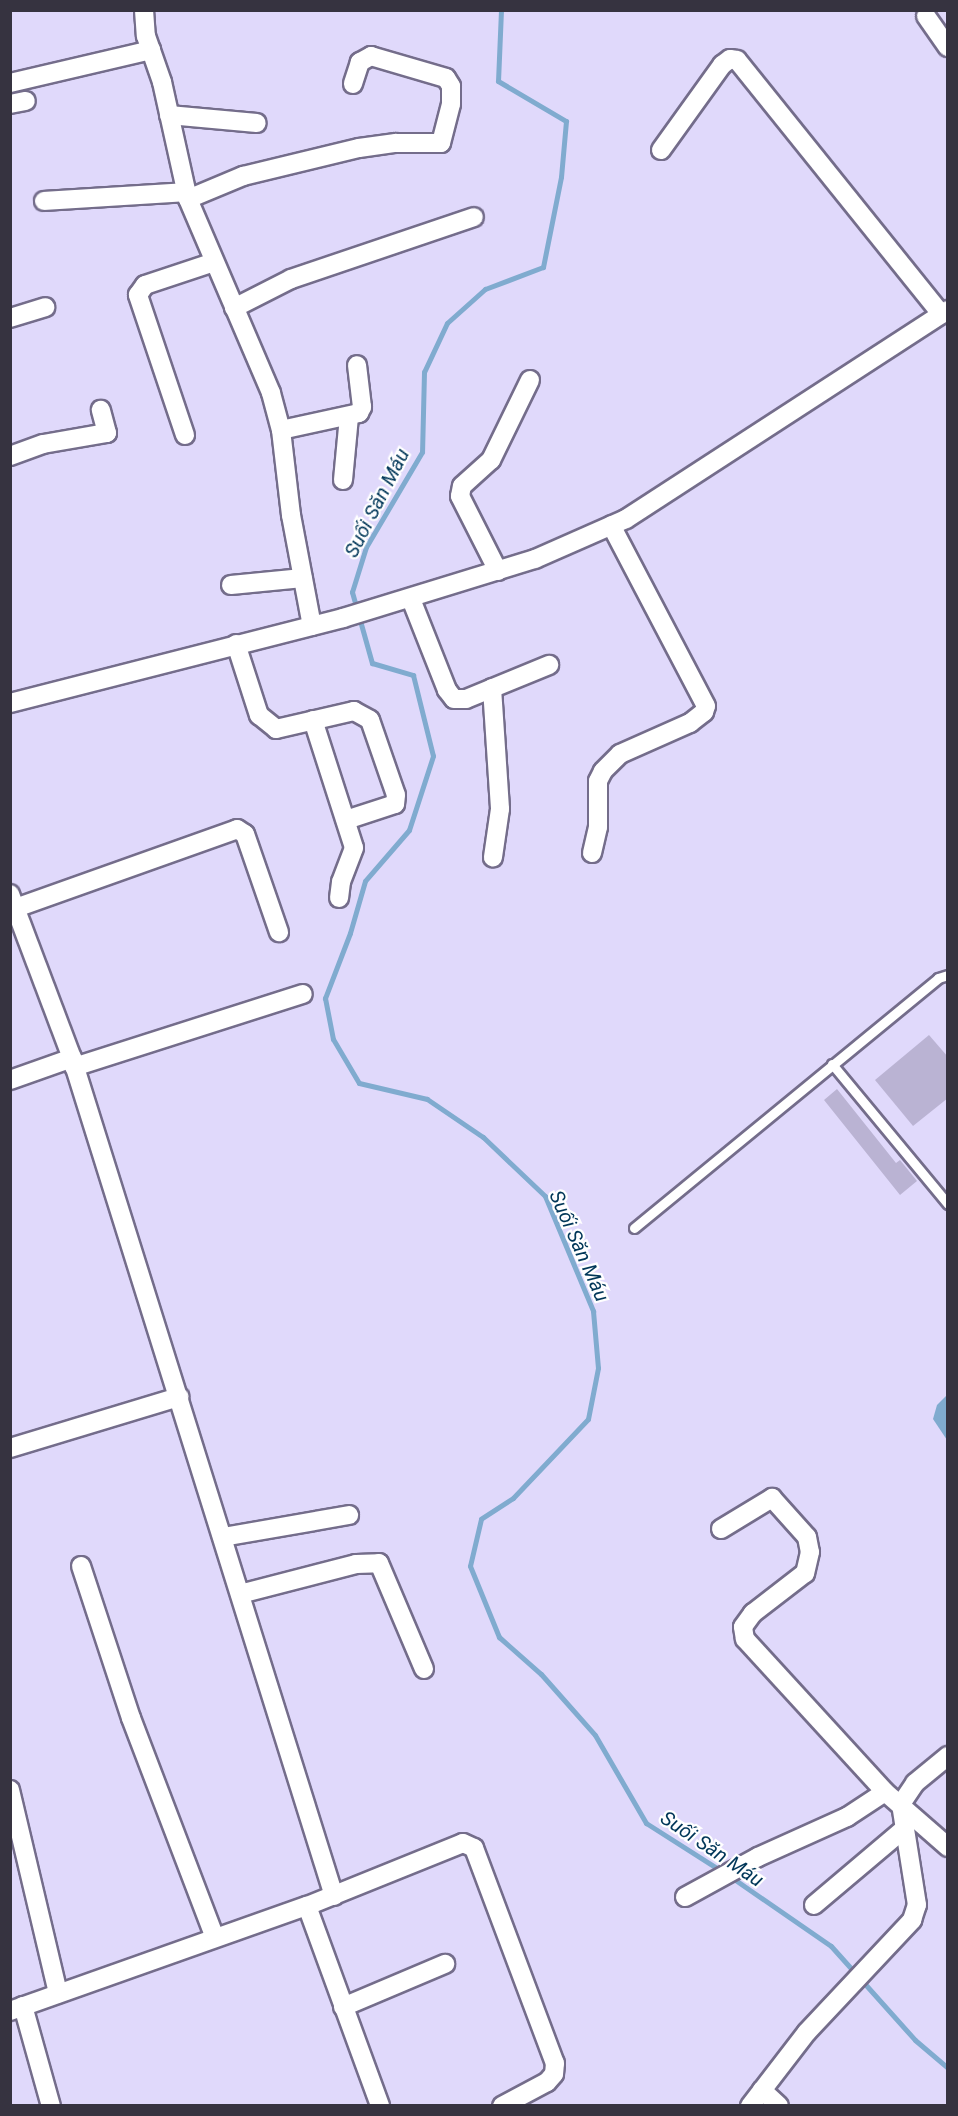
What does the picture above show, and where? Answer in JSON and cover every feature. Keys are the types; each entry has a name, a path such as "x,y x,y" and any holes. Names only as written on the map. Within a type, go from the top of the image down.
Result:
{"street":[{"path":"144,10 151,50 188,196 271,393 281,430 312,626"},
{"path":"926,16 948,47"},
{"path":"10,83 151,50"},
{"path":"44,201 188,196 243,176 359,148 396,143 441,143 451,104 451,86 446,78 370,56 360,62 353,84"},
{"path":"10,703 411,599 498,571 611,525 944,312 737,60 730,59 722,65 661,150"},
{"path":"169,115 257,123"},
{"path":"234,308 291,279 474,216"},
{"path":"185,435 138,295 145,285 214,262"},
{"path":"10,318 45,307"},
{"path":"281,430 349,416 362,410 357,365"},
{"path":"498,571 459,496 462,486 496,452 530,380"},
{"path":"10,456 44,444 107,433 101,410"},
{"path":"343,480 349,416"},
{"path":"592,853 598,827 598,781 603,771 620,754 690,723 704,712 706,706 611,525"},
{"path":"231,585 303,578"},
{"path":"411,599 447,690 454,699 466,699 549,665"},
{"path":"236,644 259,715 276,729 313,720 363,713 370,720 396,795 389,809 346,820"},
{"path":"492,688 500,809 493,857"},
{"path":"313,720 354,848 341,882 339,898"},
{"path":"279,932 245,834 237,829 12,904 73,1063 334,1896"},
{"path":"10,1080 303,994"},
{"path":"10,1448 179,1397"},
{"path":"721,1529 772,1498 778,1500 807,1537 810,1552 805,1574 753,1612 743,1627 745,1639 885,1792 948,1847"},
{"path":"222,1537 349,1515"},
{"path":"240,1594 356,1564 379,1563 424,1669"},
{"path":"81,1566 123,1696 215,1938"},
{"path":"750,2106 845,1990 915,1913 901,1804 915,1783 948,1756"},
{"path":"10,1790 58,1993"},
{"path":"685,1897 730,1872 847,1817 885,1792"},
{"path":"814,1905 904,1829"},
{"path":"51,2106 17,2008 307,1906 463,1843 474,1848 555,2063 554,2073 547,2082 502,2106"},
{"path":"307,1906 380,2106"},
{"path":"344,2007 445,1964"},
{"path":"762,2090 778,2106"}],"lane":[{"path":"634,1228 938,978 948,975"},
{"path":"832,1064 948,1204"}],"water":[{"path":"947,1395 947,1440 933,1419 937,1405"}],"building":[{"path":"929,1035 948,1057 948,1098 913,1126 875,1080"},
{"path":"837,1089 896,1163 900,1160 917,1181 900,1195 824,1100"}],"waterway":[{"name":"Suối Săn Máu","path":"501,10 498,81 566,121 561,177 543,267 485,289 447,323 424,372 422,452 366,547 352,592 372,663 413,675 433,756 409,830 365,881 350,933 325,998 333,1039 359,1083 427,1099 483,1137 545,1196 593,1311 598,1368 588,1419 513,1498 481,1519 470,1566 499,1637 541,1674 595,1735 646,1823 723,1872"},
{"name":"Suối Săn Máu","path":"731,1877 831,1946 915,2040 948,2068"}]}
